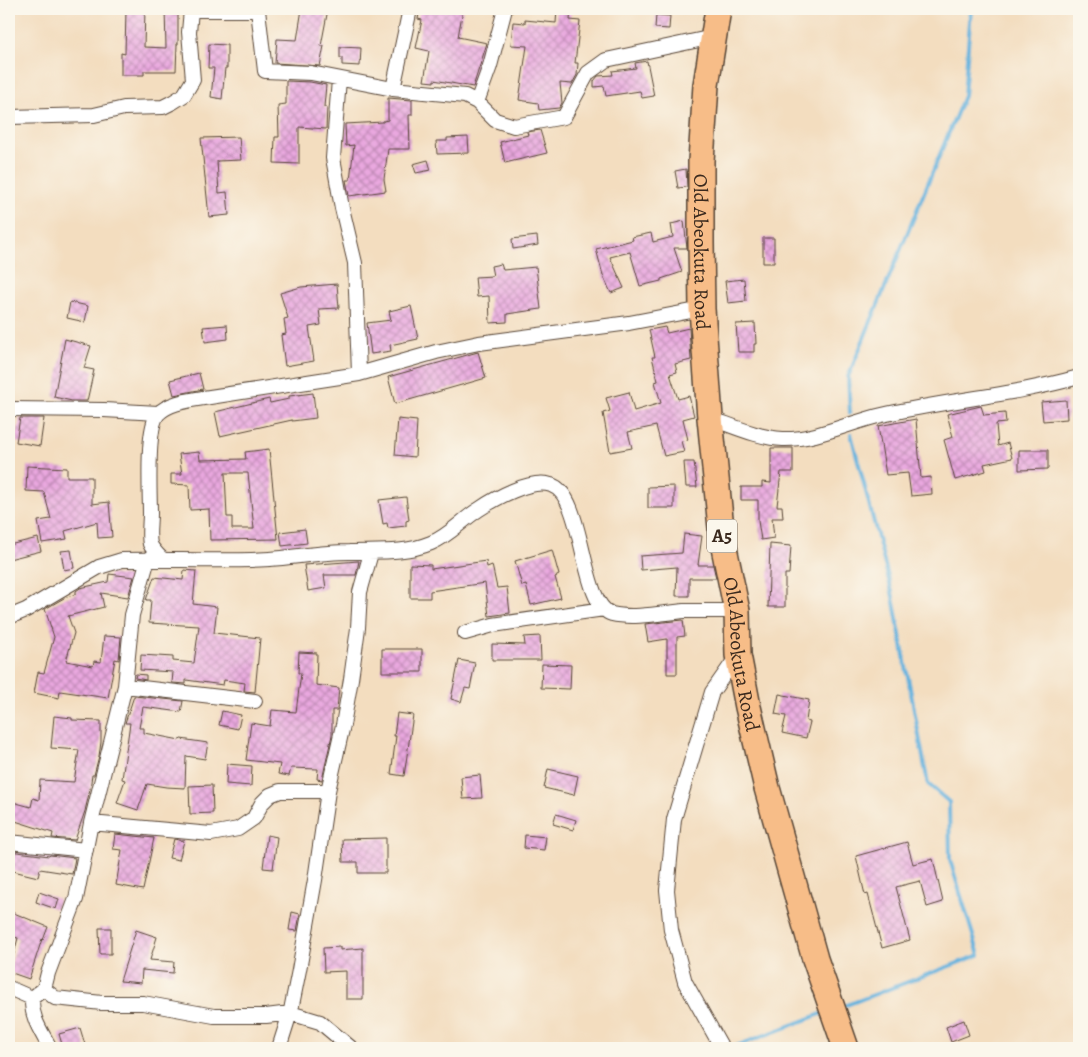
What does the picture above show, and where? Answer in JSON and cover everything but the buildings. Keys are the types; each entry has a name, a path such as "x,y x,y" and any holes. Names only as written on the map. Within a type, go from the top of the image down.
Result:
{"highway":[{"name":"Old Abeokuta Road","path":"718,9 706,85 701,161 702,309 710,418 722,538 737,611 738,655 767,788 815,959 846,1048"}],"street":[{"path":"9,117 94,115 124,108 163,107 173,102 184,95 193,80 189,32 191,9 258,10 265,71 311,73 392,89 465,96 476,102 495,120 514,126 564,117 588,73 606,60 713,37"},
{"path":"392,89 410,9"},
{"path":"476,102 490,66 505,9"},
{"path":"339,79 333,158 355,263 359,374"},
{"path":"9,409 104,410 158,414 180,402 359,374 436,352 479,343 629,323 702,309"},
{"path":"710,418 757,434 783,439 807,436 882,415 1078,382"},
{"path":"32,998 44,989 48,973 76,899 91,823 125,686 132,616 155,559 150,545 150,469 152,432 158,414"},
{"path":"9,617 26,610 99,567 122,560 268,559 411,549 432,542 447,534 478,510 517,489 536,484 552,485 560,490 573,515 595,596 604,610"},
{"path":"279,1048 290,1013 315,880 328,791 351,679 358,628 360,592 370,553"},
{"path":"465,633 493,625 604,610 613,614 636,615 685,611 737,611"},
{"path":"722,1048 685,982 670,930 668,890 674,819 709,700 712,692 738,655"},
{"path":"125,686 255,701"},
{"path":"91,823 210,834 238,829 254,818 262,803 270,795 280,791 328,791"},
{"path":"9,842 86,850"},
{"path":"9,988 32,998"},
{"path":"44,989 56,998 102,1004 143,1003 214,1016 266,1016 290,1013 320,1022 352,1048"},
{"path":"32,998 32,1010 37,1024 50,1048"}],"waterway":[{"path":"850,413 848,377 964,96 971,9"},
{"path":"844,1006 979,955 950,860 949,802 928,784 892,592 851,434"},
{"path":"731,1048 821,1014"}]}
